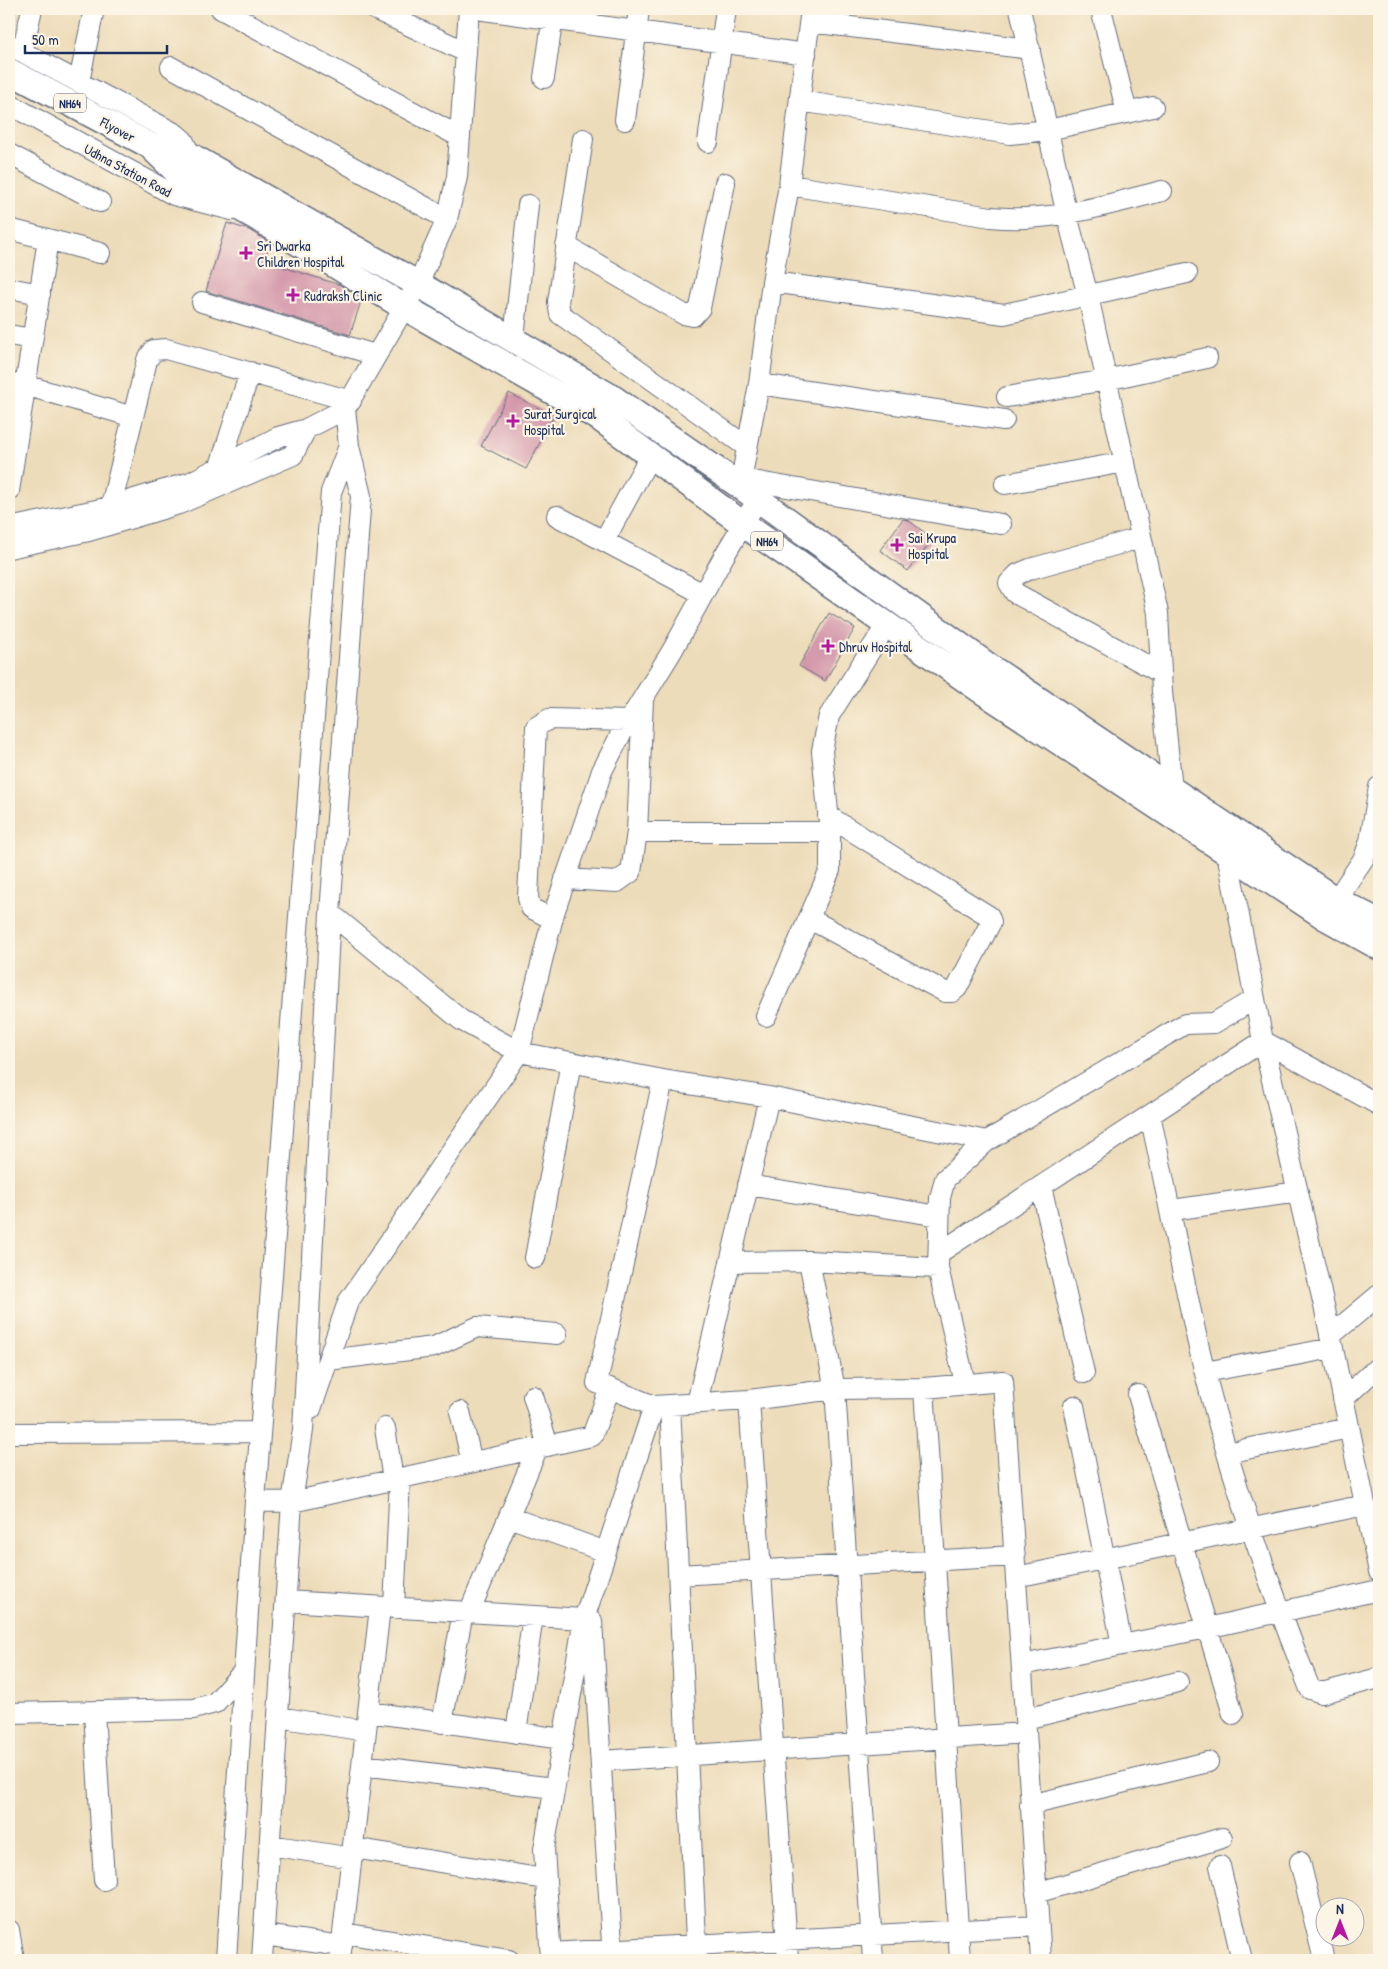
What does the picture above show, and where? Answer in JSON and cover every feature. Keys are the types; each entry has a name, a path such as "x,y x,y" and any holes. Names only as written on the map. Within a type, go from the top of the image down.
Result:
{"main road":[{"name":"Flyover","path":"13,56 140,140"},
{"name":"NH64","path":"140,140 191,156 514,339 613,398 747,488 990,667 1172,789 1379,948"},
{"name":"NH64","path":"140,140 178,173 254,216 404,307 599,418 742,524 979,689 1227,853 1330,909 1379,922"}],"street":[{"path":"32,9 13,56 79,82 176,134 183,140 191,156"},
{"path":"79,82 94,9"},
{"path":"221,9 460,137"},
{"path":"374,9 466,52"},
{"path":"262,1960 292,1502 303,1430 330,913 361,496 349,446 348,405 375,355 418,284 448,219 457,177 469,9"},
{"path":"476,9 553,14 636,31 806,54"},
{"path":"626,120 639,9"},
{"path":"708,142 726,9"},
{"path":"1020,9 1067,215 1088,296 1158,613 1161,673 1172,789"},
{"path":"1101,9 1127,113"},
{"path":"544,78 553,14"},
{"path":"303,1430 348,1302 519,1052 552,919 602,771 742,524 747,488 747,447 759,384 772,282 789,185 811,15 1030,49"},
{"path":"171,67 448,219"},
{"path":"800,101 999,134 1048,130 1153,107"},
{"name":"Udhna Station Road","path":"9,104 174,195 254,216"},
{"path":"583,139 558,302 560,314 563,319 747,447"},
{"path":"9,154 100,202"},
{"path":"566,246 682,314 694,316 700,308 725,183"},
{"path":"789,185 1014,219 1067,215 1162,191"},
{"path":"514,339 528,205"},
{"path":"9,229 100,253"},
{"path":"9,483 17,384 32,339 48,238"},
{"path":"772,282 1004,314 1187,272"},
{"path":"9,288 40,294"},
{"path":"202,302 375,355"},
{"path":"9,335 32,339"},
{"path":"111,506 147,360 150,354 159,348 250,372 348,405"},
{"path":"1007,397 1106,380 1207,358"},
{"path":"219,469 250,372"},
{"path":"17,384 133,417"},
{"path":"759,384 1004,420"},
{"path":"9,528 111,506 191,482 278,437 306,428 348,405"},
{"path":"9,548 89,531 179,504 293,455 306,428"},
{"path":"226,1960 255,1501 331,492 349,446"},
{"path":"604,541 650,456"},
{"path":"1005,484 1125,462"},
{"path":"747,488 1001,524"},
{"path":"558,516 703,594"},
{"path":"1140,538 1036,567 1018,574 1009,583 1015,593 1161,673"},
{"path":"766,1016 830,870 829,824 822,751 829,716 886,624"},
{"path":"565,879 610,882 627,877 631,872 634,864 637,832 644,698"},
{"path":"552,919 531,908 528,898 536,727 549,720 629,721"},
{"path":"1330,909 1372,858 1370,841 1379,787"},
{"path":"637,832 829,824 989,916 991,922 958,988 952,992 945,992 810,919"},
{"path":"1227,853 1262,1041 1332,1342 1349,1428 1369,1513 1379,1572"},
{"path":"330,913 454,1015 519,1052 663,1080 768,1097 987,1141"},
{"path":"964,1383 938,1260 940,1198 945,1179 987,1141 1184,1024 1214,1023 1255,999"},
{"path":"1262,1041 1379,1105"},
{"path":"731,1262 938,1260 1041,1186 1262,1041"},
{"path":"535,1258 571,1062"},
{"path":"663,1080 597,1382 662,1405 749,1400 835,1389 924,1388 1003,1381 1041,1960"},
{"path":"697,1403 768,1097"},
{"path":"1150,1115 1172,1210 1205,1372 1227,1453 1250,1529 1310,1689 1315,1692 1334,1690 1379,1678"},
{"path":"748,1185 939,1216"},
{"path":"1041,1186 1084,1373"},
{"path":"1172,1210 1298,1192"},
{"path":"809,1261 835,1389 873,1960"},
{"path":"1205,1372 1332,1342 1379,1295"},
{"path":"328,1360 434,1347 477,1327 557,1334"},
{"path":"1343,1399 1379,1366"},
{"path":"255,1501 292,1502 592,1436 610,1388"},
{"path":"924,1388 960,1960"},
{"path":"1138,1395 1233,1714"},
{"path":"442,1723 466,1612 542,1447 533,1396"},
{"path":"749,1400 788,1960"},
{"path":"662,1405 606,1552 584,1619 544,1849 550,1957 697,1953 786,1940 1038,1926"},
{"path":"662,1405 678,1576 697,1953"},
{"path":"1074,1406 1122,1645"},
{"path":"460,1412 472,1462"},
{"path":"342,1946 367,1721 387,1607 396,1479 385,1428"},
{"path":"1227,1453 1349,1428"},
{"path":"9,1433 260,1432"},
{"path":"1369,1513 1379,1484"},
{"path":"1016,1577 1250,1529 1369,1513"},
{"path":"509,1517 606,1552"},
{"path":"678,1576 1014,1556"},
{"path":"1022,1665 1280,1613 1379,1590"},
{"path":"591,1599 613,1955"},
{"path":"286,1601 584,1619"},
{"path":"516,1733 533,1616"},
{"path":"9,1713 194,1709 208,1707 224,1696 244,1671"},
{"path":"601,1761 946,1738 1026,1726 1178,1682"},
{"path":"94,1712 104,1880"},
{"path":"278,1717 442,1723 563,1739"},
{"path":"1030,1805 1208,1762"},
{"path":"362,1764 554,1788"},
{"path":"1036,1893 1222,1838"},
{"path":"270,1845 352,1853 545,1879"},
{"path":"1300,1862 1324,1960"},
{"path":"1220,1866 1242,1960"},
{"path":"9,1930 14,1960"},
{"path":"264,1935 342,1946 509,1960"}],"building":[{"path":"227,223 249,230 270,243 264,261 340,285 362,298 350,335 206,291"},
{"path":"509,393 554,416 526,469 481,446"},
{"path":"903,519 908,520 933,539 908,571 880,550"},
{"path":"829,613 855,628 825,681 799,666"}],"place":[{"name":"Sri Dwarka Children Hospital","path":"246,253"},
{"name":"Rudraksh Clinic","path":"293,295"},
{"name":"Surat Surgical Hospital","path":"513,421"},
{"name":"Sai Krupa Hospital","path":"897,545"},
{"name":"Dhruv Hospital","path":"828,646"}]}
